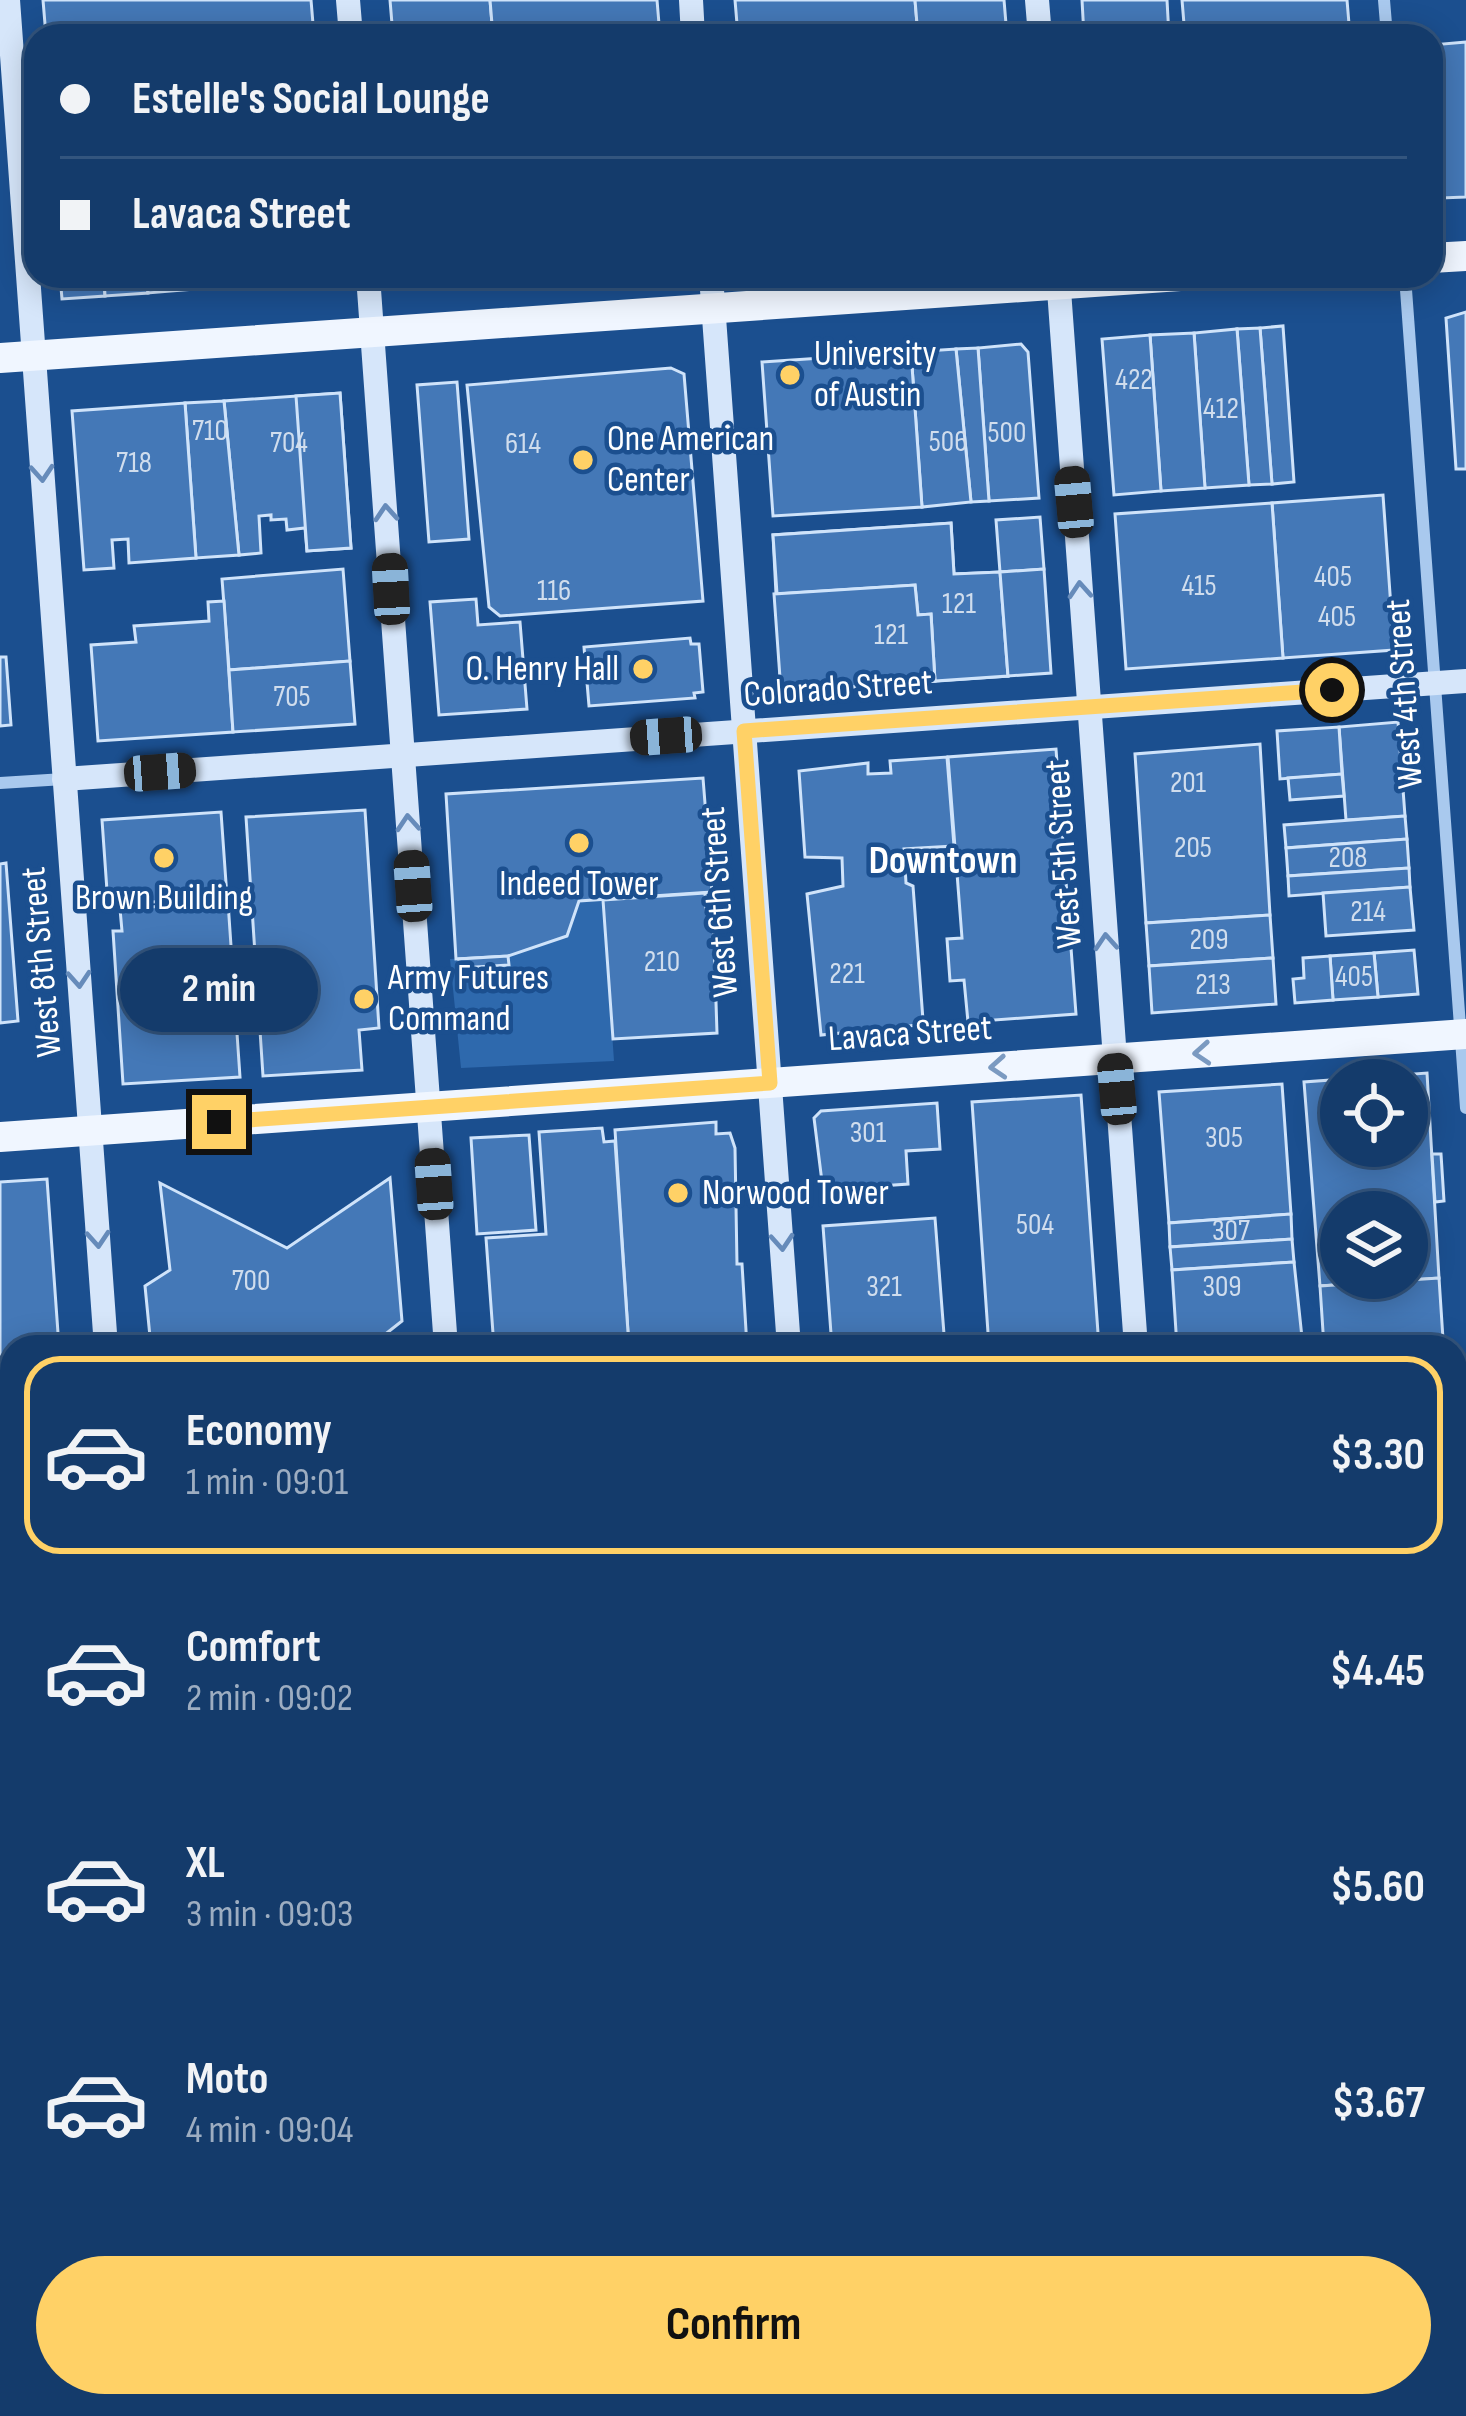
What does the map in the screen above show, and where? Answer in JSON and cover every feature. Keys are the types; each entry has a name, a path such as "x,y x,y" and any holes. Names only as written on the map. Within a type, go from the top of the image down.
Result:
{"main road":[{"name":"West 8th Street","path":"8,0 24,228"},
{"name":"West 8th Street","path":"28,288 105,1335"},
{"path":"369,288 445,1335"},
{"name":"West 6th Street","path":"712,288 788,1335"},
{"path":"0,358 959,288"},
{"name":"West 5th Street","path":"1059,288 1135,1335"},
{"name":"Colorado Street","path":"64,778 1466,681"},
{"name":"Lavaca Street","path":"0,1137 1463,1034"}],"street":[{"name":"West 4th Street","path":"1406,288 1466,1108"},
{"name":"Colorado Street","path":"0,783 64,778"}],"shaded area":[{"path":"603,900 614,1061 461,1068 450,959 508,956 567,936 579,901"}],"building":[{"path":"43,0 311,0 313,24 45,24"},
{"path":"390,0 490,0 492,24 392,24"},
{"path":"490,0 657,0 659,24 492,24"},
{"path":"735,0 915,0 917,24 737,24"},
{"path":"915,0 1004,0 1006,24 917,24"},
{"path":"1082,0 1167,0 1168,24 1083,24"},
{"path":"1182,0 1347,0 1349,24 1184,24"},
{"path":"1466,42 1466,197 1443,198 1443,44"},
{"path":"61,288 105,288 105,296 62,299"},
{"path":"105,288 148,288 148,293 105,296"},
{"path":"148,288 209,288 148,293"},
{"path":"1466,312 1466,469 1456,469 1446,318"},
{"path":"1283,326 1294,482 1272,484 1260,328"},
{"path":"1260,328 1272,484 1249,485 1237,329"},
{"path":"1237,329 1249,485 1205,488 1194,333"},
{"path":"1194,333 1205,488 1161,491 1150,335"},
{"path":"1150,335 1161,491 1114,495 1102,339"},
{"path":"1021,344 1028,352 1039,498 989,501 978,348"},
{"path":"978,348 989,501 971,502 956,349"},
{"path":"956,349 971,502 922,507 911,352"},
{"path":"911,352 922,507 773,516 762,362"},
{"name":"One American Center","path":"671,368 684,374 703,601 500,616 489,607 467,385"},
{"path":"457,382 469,539 429,542 417,385"},
{"path":"340,393 351,548 307,551 305,528 287,530 286,519 271,520 271,515 259,516 261,553 239,555 224,401"},
{"path":"340,393 351,548 307,551 296,396"},
{"path":"224,401 239,555 196,558 185,403"},
{"path":"185,403 196,558 129,563 128,539 112,540 114,568 84,570 72,411"},
{"path":"1383,495 1394,650 1283,658 1272,503"},
{"path":"1272,503 1283,658 1126,669 1115,514"},
{"path":"1040,517 1044,569 1000,572 996,520"},
{"path":"951,523 954,574 1000,572 1008,676 781,692 773,535"},
{"path":"951,523 954,574 1000,572 1008,676 935,681 931,614 918,615 915,585 777,594 773,535"},
{"path":"343,569 350,661 229,670 222,579"},
{"path":"1044,569 1051,673 1008,676 1000,572"},
{"path":"915,585 918,615 931,614 935,681 781,692 774,594"},
{"path":"476,599 478,625 520,622 527,709 439,715 430,602"},
{"path":"224,601 233,732 98,741 91,645 136,642 134,626 209,621 208,602"},
{"name":"O. Henry Hall","path":"690,638 691,644 699,644 703,692 694,693 695,698 589,706 584,647"},
{"path":"0,657 6,657 11,725 0,726"},
{"path":"350,661 355,724 233,732 229,670"},
{"path":"1398,722 1405,816 1346,820 1339,727"},
{"path":"1339,727 1342,774 1280,779 1277,731"},
{"path":"1260,744 1270,915 1146,923 1135,754"},
{"path":"1056,749 1076,1014 968,1022 964,980 950,981 947,939 962,938 948,757"},
{"path":"947,757 954,846 904,849 906,883 913,886 923,1020 918,1025 821,1035 807,894 843,886 842,858 805,857 799,771 868,763 868,774 891,773 890,761"},
{"path":"1342,774 1344,796 1290,800 1288,778"},
{"name":"Indeed Tower","path":"703,778 712,892 579,901 567,936 508,956 456,959 446,794"},
{"path":"365,810 379,1028 359,1030 362,1070 263,1076 246,817"},
{"name":"Brown Building","path":"221,812 227,897 108,905 102,820"},
{"path":"1405,816 1407,839 1286,848 1284,825"},
{"path":"1407,839 1409,868 1288,876 1286,848"},
{"path":"6,863 18,1021 0,1023 0,864"},
{"path":"1409,868 1410,887 1289,896 1288,876"},
{"path":"1410,887 1414,930 1326,936 1323,893"},
{"path":"705,893 706,910 713,910 717,1033 613,1039 603,900"},
{"path":"228,902 240,1077 123,1084 113,931 122,931 120,909"},
{"path":"1270,915 1273,958 1149,966 1146,923"},
{"path":"1414,950 1418,994 1378,997 1374,953"},
{"path":"1374,953 1378,997 1333,1000 1330,956"},
{"path":"508,956 509,965 459,968 459,959"},
{"path":"1330,956 1333,1000 1295,1003 1293,979 1304,978 1303,958"},
{"path":"1273,958 1276,1004 1152,1013 1149,966"},
{"path":"1320,1081 1320,1167 1428,1167 1428,1090 1439,1278 1428,1279 1428,1191 1320,1191 1320,1286 1304,1082"},
{"path":"1282,1084 1291,1214 1169,1223 1159,1092"},
{"path":"1081,1095 1098,1335 988,1335 972,1102"},
{"path":"937,1103 940,1149 906,1151 908,1184 823,1190 814,1118 821,1111"},
{"name":"Norwood Tower","path":"716,1122 716,1134 730,1133 735,1148 737,1264 742,1264 746,1335 628,1335 615,1130"},
{"path":"602,1128 604,1142 615,1141 628,1335 493,1335 486,1238 546,1234 539,1132"},
{"path":"529,1135 536,1230 477,1234 471,1138"},
{"path":"1432,1154 1441,1154 1444,1201 1435,1202"},
{"path":"390,1178 402,1321 384,1335 150,1335 145,1286 170,1270 160,1183 287,1248"},
{"path":"47,1179 58,1335 0,1335 0,1182"},
{"path":"1291,1214 1292,1239 1170,1247 1169,1223"},
{"path":"935,1218 944,1335 831,1335 823,1226"},
{"path":"1292,1239 1294,1262 1172,1270 1170,1247"},
{"path":"1294,1262 1302,1335 1176,1335 1172,1270"},
{"path":"1439,1278 1443,1335 1323,1335 1321,1299 1428,1299 1428,1279"}],"place":[{"name":"University of Austin","path":"790,375"},
{"name":"One American Center","path":"583,460"},
{"name":"O. Henry Hall","path":"643,669"},
{"name":"Indeed Tower","path":"579,843"},
{"name":"Brown Building","path":"164,858"},
{"name":"Army Futures Command","path":"364,999"},
{"name":"Norwood Tower","path":"678,1193"}],"district":[{"name":"Downtown","path":"943,861"}],"route":[{"path":"219,1122 770,1083 744,731 1332,690"}]}
